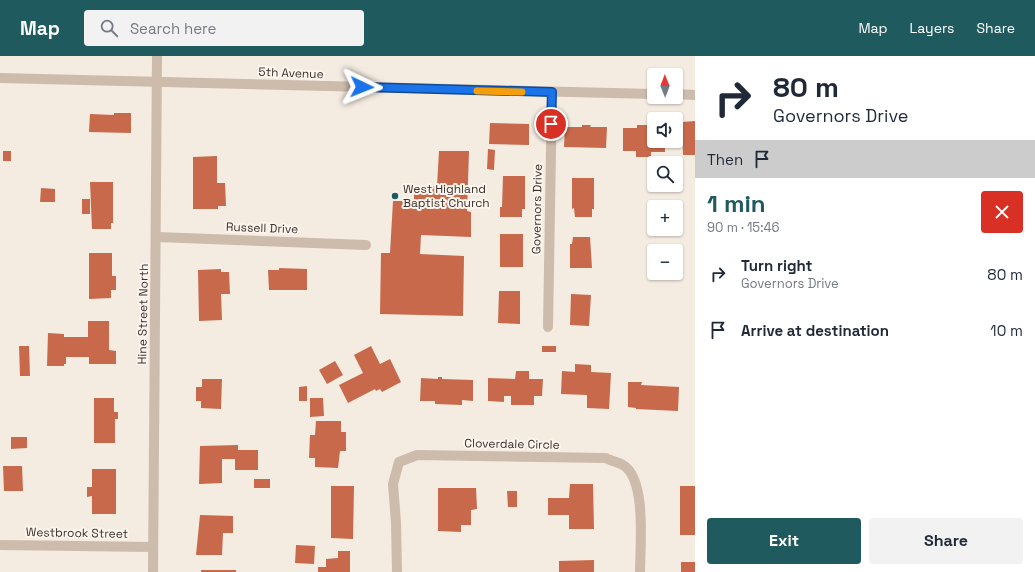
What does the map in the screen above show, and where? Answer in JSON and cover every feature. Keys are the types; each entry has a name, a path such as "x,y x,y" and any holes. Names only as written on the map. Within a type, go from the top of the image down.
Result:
{"street":[{"name":"Hine Street North","path":"153,572 157,237 157,56"},
{"name":"5th Avenue","path":"0,78 647,94"},
{"name":"Governors Drive","path":"548,327 552,92"},
{"path":"683,94 695,95"},
{"name":"Russell Drive","path":"157,237 366,245"},
{"name":"Cloverdale Circle","path":"397,572 396,523 393,484 399,462 417,455 606,458 624,465 636,481 641,517 640,572"},
{"name":"Westbrook Street","path":"0,545 153,547"}],"building":[{"path":"114,113 131,113 131,133 89,132 90,114 114,115"},
{"path":"695,121 695,155 683,155 683,122"},
{"path":"490,123 529,124 529,145 489,144"},
{"path":"582,125 591,125 590,127 607,127 606,148 564,147 565,127 582,127"},
{"path":"637,125 647,125 647,148 665,148 665,152 651,152 651,156 636,157 636,151 623,151 623,128 637,128"},
{"path":"488,149 495,150 494,170 487,169"},
{"path":"3,151 11,151 11,161 3,161"},
{"path":"439,151 469,151 467,211 471,212 471,237 421,235 420,254 464,256 463,316 380,314 381,253 390,253 393,201 414,201 414,186 437,186"},
{"path":"217,156 217,183 225,183 226,206 218,206 218,209 193,209 193,157"},
{"path":"503,176 525,176 525,209 522,209 522,217 500,217 500,207 502,207"},
{"path":"572,178 594,178 594,209 592,209 592,217 575,217 574,208 572,209"},
{"path":"90,182 113,182 113,223 111,223 111,229 92,229"},
{"path":"41,188 55,189 55,202 40,202"},
{"path":"82,199 90,199 90,214 82,214"},
{"path":"500,234 523,234 523,267 500,267"},
{"path":"573,237 590,237 592,268 570,268 570,244 572,244"},
{"path":"89,253 112,253 112,276 116,276 116,290 111,290 111,298 89,299"},
{"path":"279,268 307,269 307,290 269,290 268,270 279,270"},
{"path":"221,269 221,272 229,272 230,294 221,294 222,320 199,321 198,270"},
{"path":"499,291 520,291 520,324 498,323"},
{"path":"571,294 591,295 589,326 570,325"},
{"path":"88,321 109,321 109,350 116,351 116,364 89,364 89,357 66,357 66,364 64,364 64,366 47,366 48,333 64,334 64,337 88,337"},
{"path":"19,346 29,346 30,376 20,376"},
{"path":"371,346 380,364 390,359 401,382 382,392 380,389 376,391 375,389 348,403 339,385 363,373 354,355"},
{"path":"542,346 556,346 556,352 542,352"},
{"path":"335,361 343,375 327,384 319,370"},
{"path":"575,364 591,365 591,372 611,373 609,409 587,408 587,395 561,394 562,371 575,372"},
{"path":"516,371 529,371 529,379 543,379 542,396 534,396 534,405 511,405 511,396 504,396 504,402 488,401 488,378 515,379"},
{"path":"438,377 442,377 442,379 473,380 473,401 462,400 462,405 435,404 435,401 420,401 421,378 438,379"},
{"path":"202,379 222,379 221,409 201,408 201,401 196,401 196,387 202,387"},
{"path":"628,382 642,382 641,385 679,387 678,411 636,409 628,407"},
{"path":"307,386 307,401 299,401 299,387"},
{"path":"94,398 114,398 114,412 118,412 118,419 115,419 115,443 94,443"},
{"path":"310,398 323,398 324,416 310,417"},
{"path":"316,421 341,421 341,432 346,432 346,451 340,451 338,468 315,467 315,458 309,458 310,435 315,435"},
{"path":"11,437 27,437 27,448 11,449"},
{"path":"238,445 238,450 258,450 258,470 235,470 235,459 222,459 222,483 199,484 200,446"},
{"path":"3,466 22,466 23,491 4,491"},
{"path":"92,469 116,469 116,514 92,514 92,496 87,497 87,487 92,487"},
{"path":"254,479 270,479 270,488 254,488"},
{"path":"570,484 593,484 594,529 569,529 569,515 548,515 548,498 569,498"},
{"path":"331,486 354,486 353,539 331,538"},
{"path":"680,486 695,486 695,535 680,535"},
{"path":"438,488 476,488 477,509 471,510 471,525 461,525 461,532 438,531"},
{"path":"507,491 517,491 517,507 508,507"},
{"path":"200,515 233,516 233,533 223,533 222,555 196,555"},
{"path":"296,545 315,546 314,564 295,563"},
{"path":"338,551 350,551 350,572 318,572 318,567 326,567 326,559 338,558"},
{"path":"594,560 594,572 559,572 559,561"},
{"path":"681,562 695,562 695,572 681,572"},
{"path":"201,570 236,570 236,572 201,572"}],"slow traffic":[{"path":"477,91 522,92"}],"place":[{"name":"West Highland Baptist Church","path":"395,196"}],"route":[{"path":"362,87 552,92 551,124"}]}
